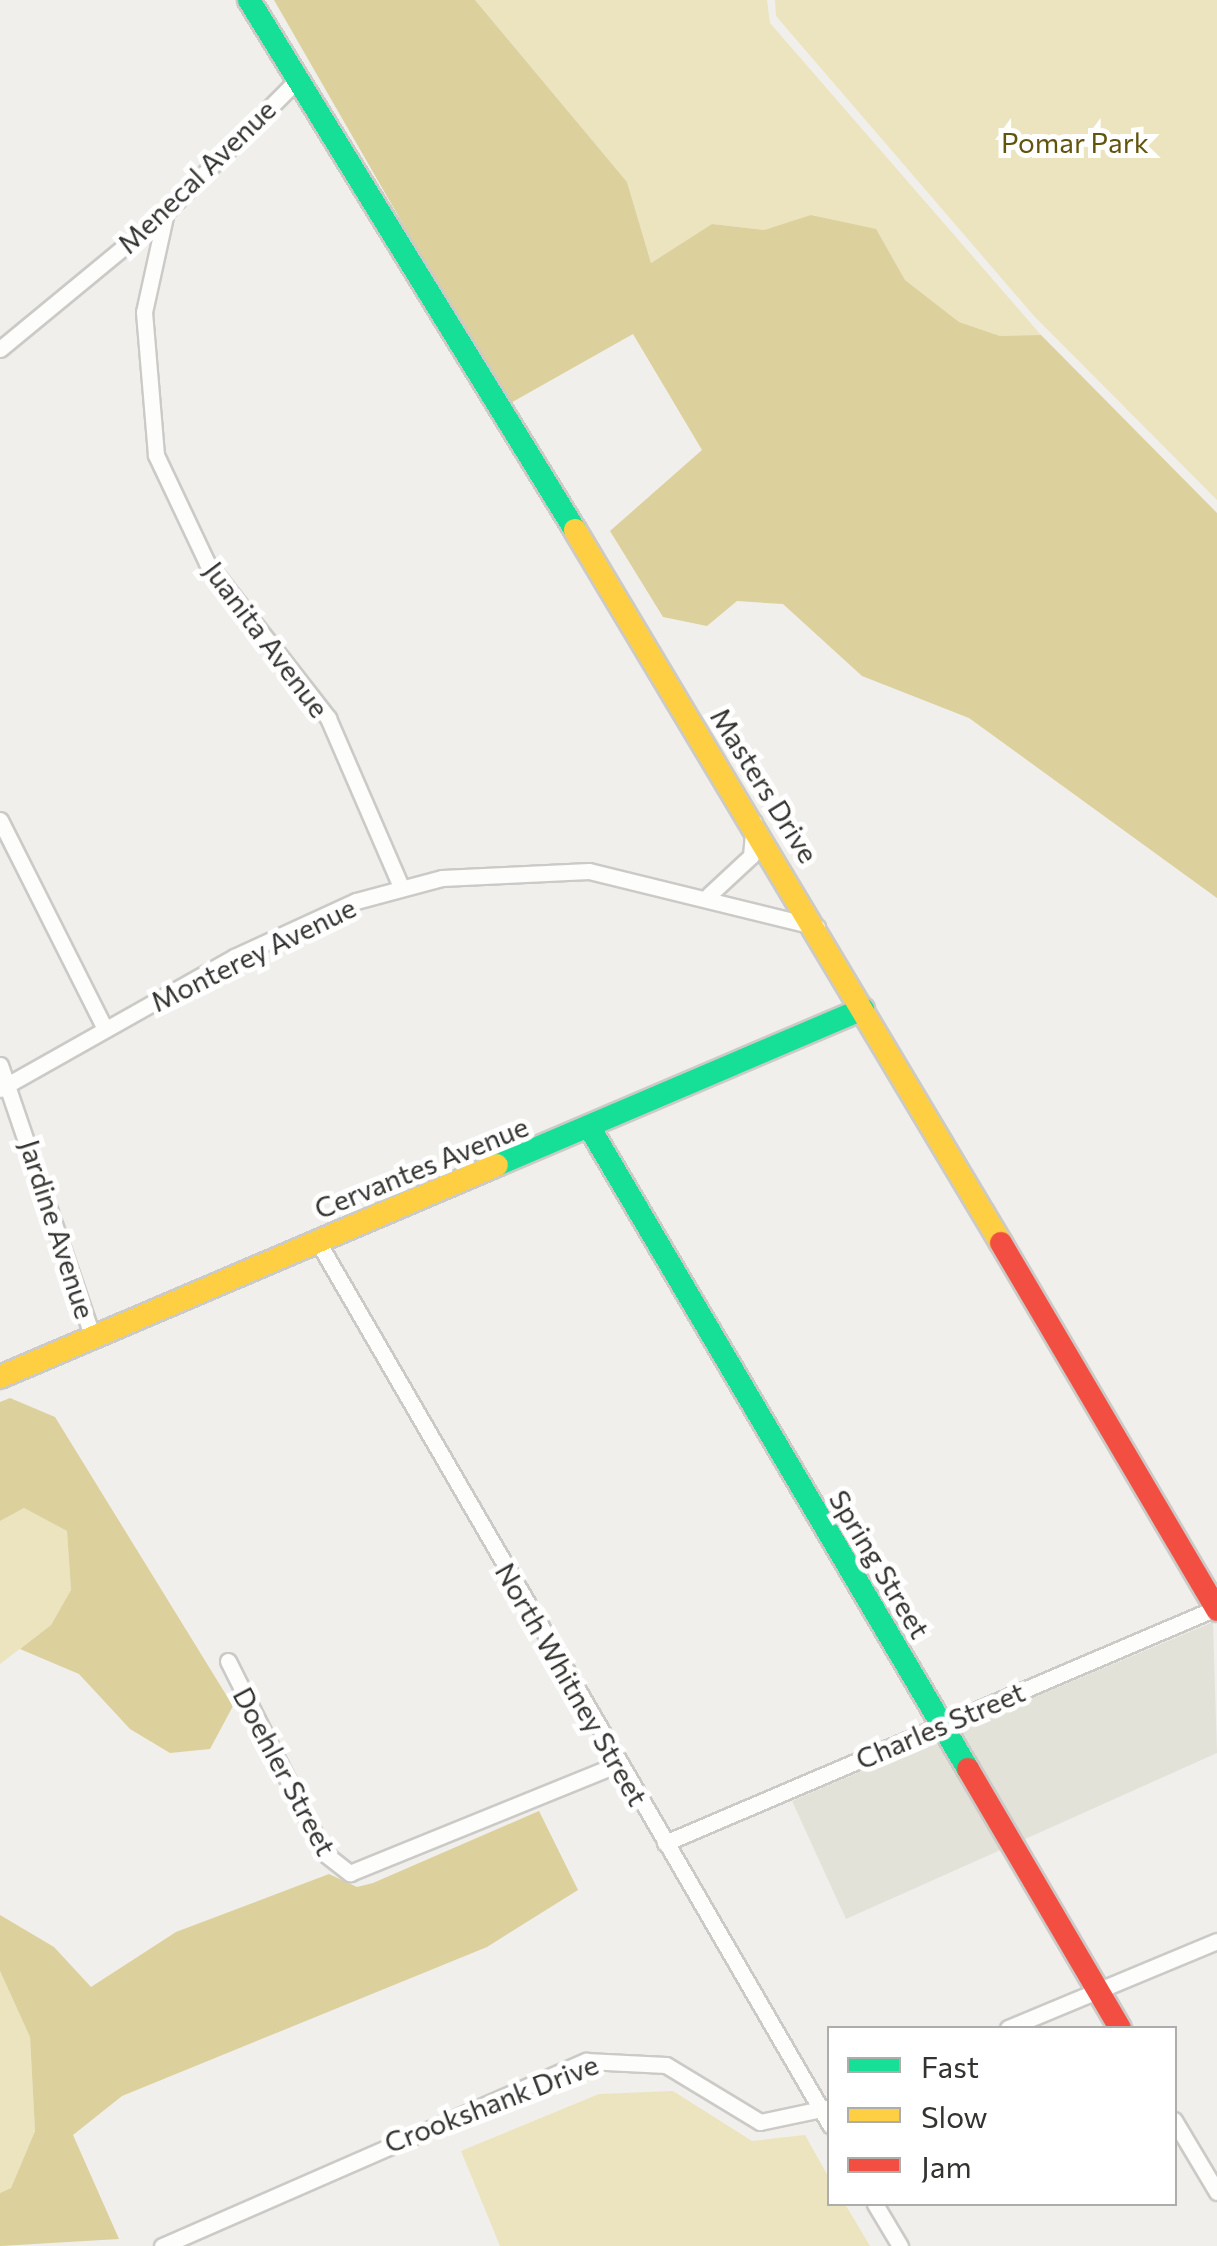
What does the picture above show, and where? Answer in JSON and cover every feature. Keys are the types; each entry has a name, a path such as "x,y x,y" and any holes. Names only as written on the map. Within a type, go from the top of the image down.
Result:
{"street":[{"name":"Masters Drive","path":"250,0 754,822 1216,1609"},
{"name":"Menecal Avenue","path":"0,349 166,212 298,79"},
{"name":"Juanita Avenue","path":"166,212 144,312 156,454 207,563 328,718 401,887"},
{"path":"0,820 105,1029"},
{"path":"708,895 751,856 754,822"},
{"name":"Monterey Avenue","path":"5,1086 234,957 401,887 533,869 708,895 817,927"},
{"name":"Cervantes Avenue","path":"0,1377 591,1130 864,1009"},
{"name":"Jardine Avenue","path":"0,1065 92,1338"},
{"name":"Spring Street","path":"591,1130 1119,2026"},
{"name":"North Whitney Street","path":"318,1242 665,1843 825,2108"},
{"name":"Charles Street","path":"665,1843 1216,1609"},
{"name":"Doehler Street","path":"228,1660 324,1853 350,1873 619,1764"},
{"path":"1013,2026 1217,1941"},
{"name":"Crookshank Drive","path":"162,2246 586,2061 666,2065 760,2122 825,2108"},
{"path":"1177,2125 1217,2192"},
{"path":"877,2206 900,2246"}],"shaded area":[{"path":"274,0 475,0 627,182 651,263 712,224 764,230 811,215 876,229 905,280 959,322 1000,336 1041,335 1217,513 1217,898 969,718 862,676 783,604 737,601 707,626 663,617 610,531 702,450 633,334 507,405"},
{"path":"10,1398 55,1417 233,1706 210,1749 170,1753 130,1729 79,1674 20,1649 51,1625 71,1590 67,1531 24,1508 0,1521 0,1402"},
{"path":"1213,1622 1217,1753 1023,1840 957,1730"},
{"path":"939,1738 1005,1848 846,1919 792,1801"},
{"path":"539,1811 578,1890 487,1947 122,2096 73,2135 119,2239 0,2246 0,2193 11,2188 35,2131 30,2037 0,1971 0,1915 54,1947 91,1987 176,1932 329,1874 357,1887 373,1883"}],"green space":[{"path":"475,0 767,0 770,23 1041,335 1000,336 959,322 905,280 876,230 812,215 764,230 712,224 651,263 627,182"},
{"name":"Pomar Park","path":"775,0 1217,0 1217,500 1034,316 776,16"},
{"path":"24,1508 67,1531 71,1590 51,1625 0,1664 0,1521"},
{"path":"0,1971 30,2037 35,2131 11,2188 0,2193"},
{"path":"673,2091 752,2141 805,2135 827,2174 827,2206 846,2206 870,2246 500,2246 461,2151 599,2094"}],"traffic: fast":[{"path":"249,0 575,530"},
{"path":"497,1165 863,1009"},
{"path":"591,1130 968,1769"}],"traffic: slow":[{"path":"575,530 1001,1243"},
{"path":"0,1377 497,1165"}],"traffic: jam":[{"path":"1001,1243 1217,1610"},
{"path":"968,1769 1119,2026"}]}
